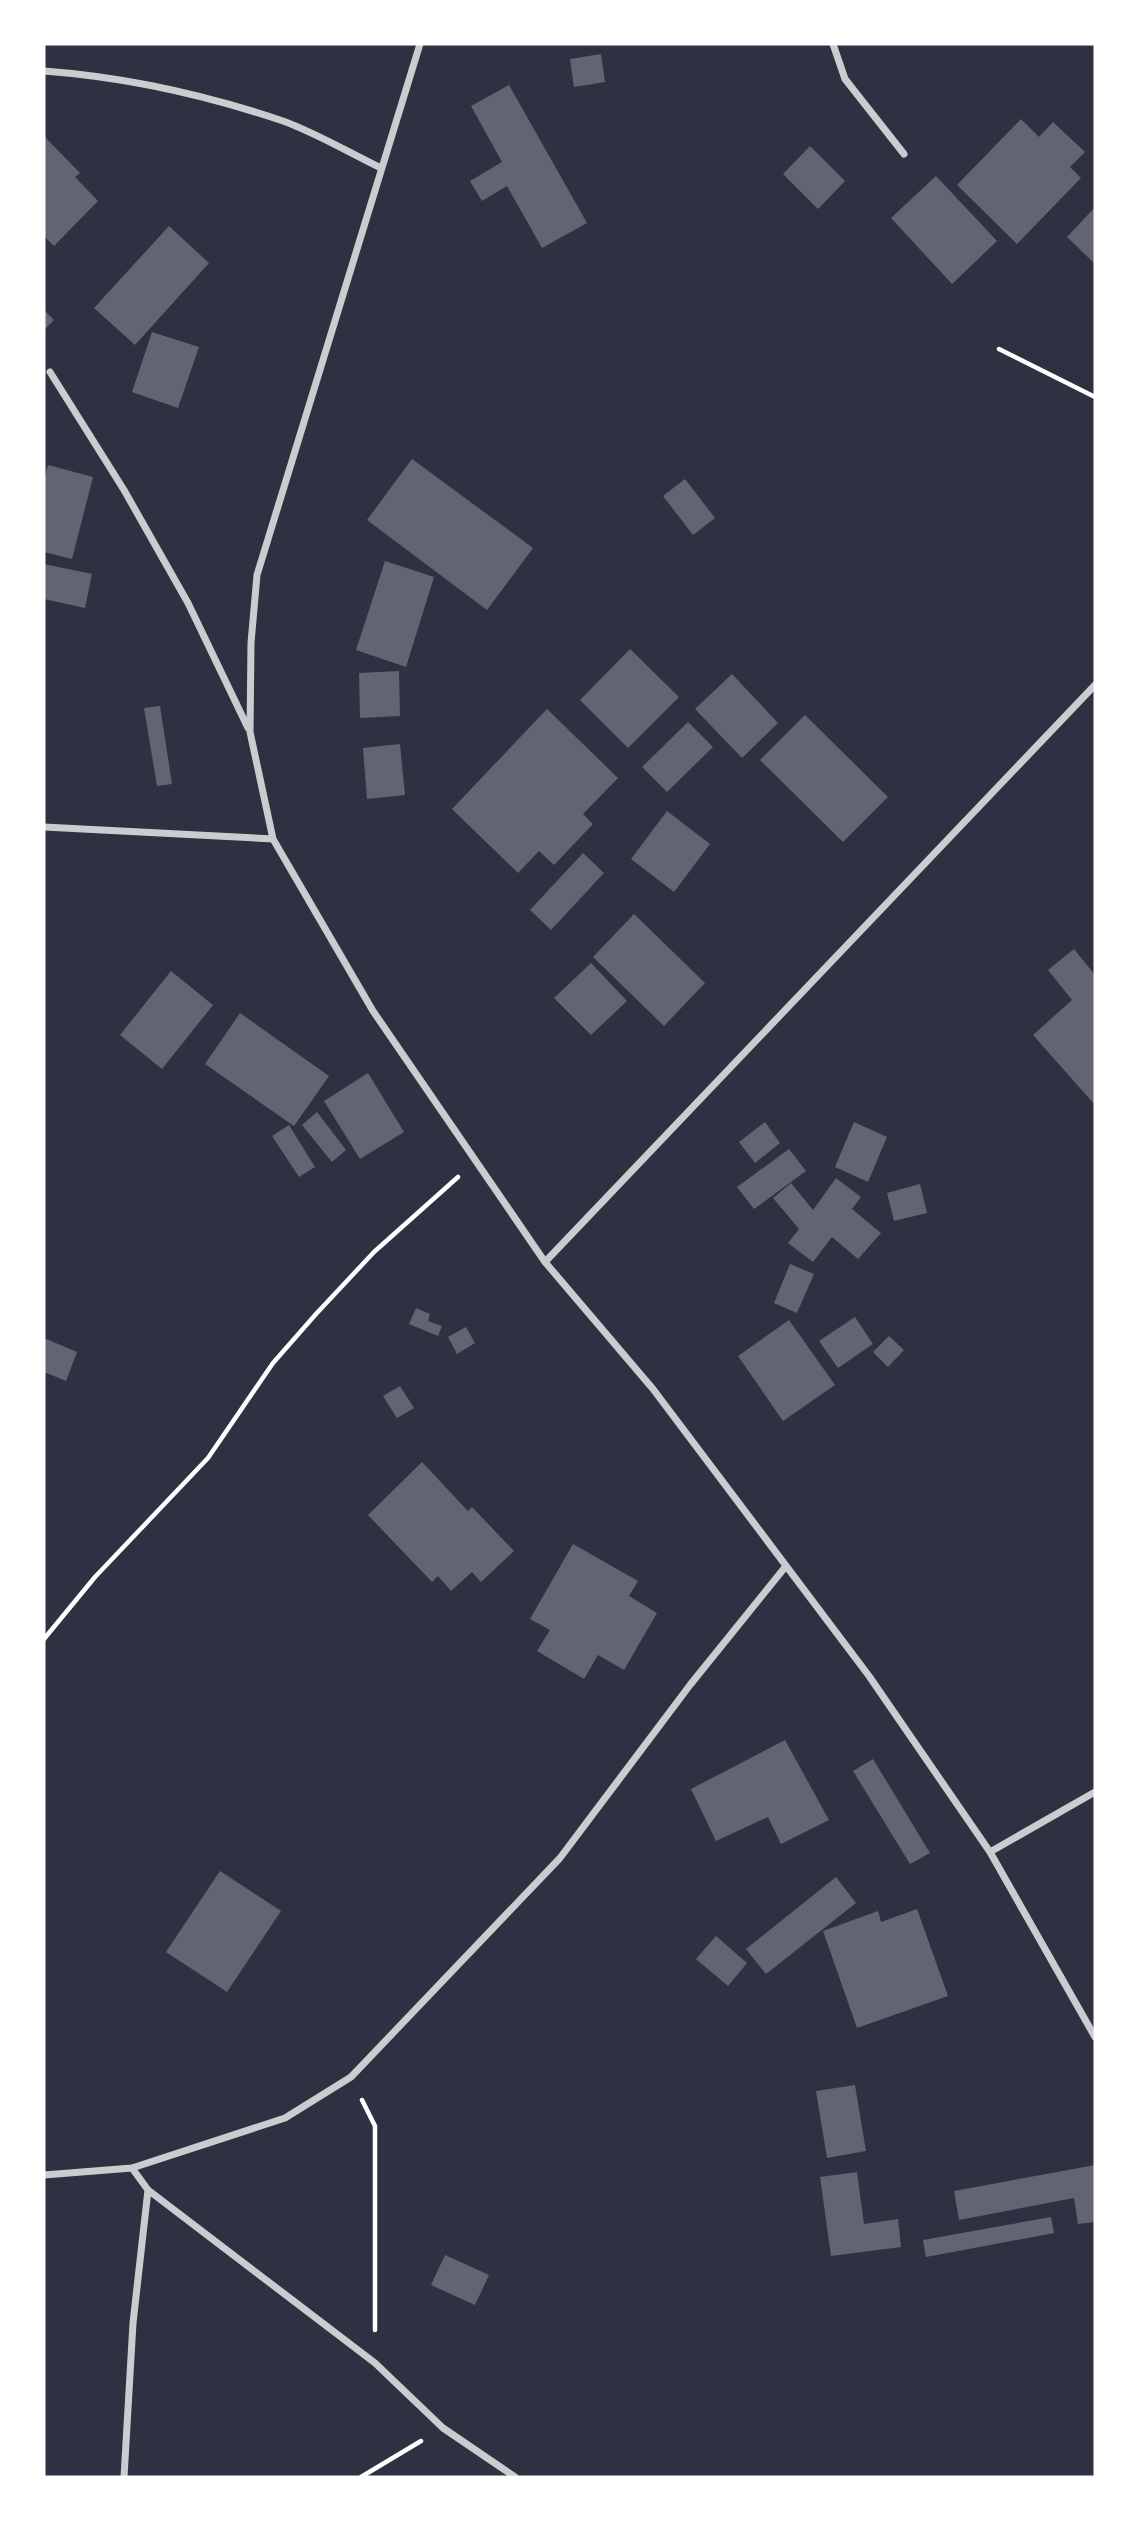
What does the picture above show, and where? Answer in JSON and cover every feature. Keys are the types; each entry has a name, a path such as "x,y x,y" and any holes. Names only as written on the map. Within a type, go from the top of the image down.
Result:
{"street":[{"path":"420,44 379,167 257,575 251,643 250,732 272,839 373,1011 545,1262 653,1389 869,1676 990,1852 1095,2037"},
{"path":"833,44 845,79 904,153"},
{"path":"44,71 102,76 193,95 285,122 379,167"},
{"path":"50,372 124,490 188,603 250,732"},
{"path":"545,1262 1095,685"},
{"path":"44,827 272,839"},
{"path":"44,2175 132,2168 285,2118 352,2077 560,1858 690,1685 786,1566"},
{"path":"990,1852 1095,1791"},
{"path":"132,2168 148,2190 375,2363 443,2428 515,2477"},
{"path":"124,2477 133,2323 148,2190"}],"path":[{"path":"999,349 1095,397"},
{"path":"44,1639 95,1577 208,1458 273,1363 316,1314 374,1252 427,1208 475,1161"},
{"path":"352,2077 375,2126 375,2363"},
{"path":"361,2477 443,2428"}],"building":[{"path":"601,54 605,82 574,87 570,59"},
{"path":"509,85 587,223 542,248 507,186 482,201 470,181 502,162 471,106"},
{"path":"1021,119 1039,137 1053,122 1085,152 1070,167 1081,178 1017,244 957,185"},
{"path":"44,136 80,173 75,177 98,201 54,246 44,236"},
{"path":"810,146 845,181 818,209 783,174"},
{"path":"936,176 997,241 952,284 891,218"},
{"path":"1095,207 1095,264 1067,237"},
{"path":"169,226 209,263 135,345 94,308"},
{"path":"44,310 54,320 44,330"},
{"path":"152,332 199,347 178,408 132,392"},
{"path":"412,459 533,548 487,610 367,520"},
{"path":"48,465 93,477 72,559 44,552 44,480"},
{"path":"685,479 715,518 693,535 663,496"},
{"path":"385,561 434,577 406,667 356,650"},
{"path":"44,564 92,574 85,608 44,599"},
{"path":"630,649 679,697 628,748 580,700"},
{"path":"399,671 400,716 360,718 359,673"},
{"path":"732,674 778,723 742,758 695,709"},
{"path":"160,706 172,784 157,786 144,708"},
{"path":"547,709 618,778 583,814 593,824 554,865 539,851 518,873 452,809"},
{"path":"805,715 888,797 843,842 760,760"},
{"path":"688,722 713,747 667,792 642,767"},
{"path":"400,744 405,795 367,799 363,748"},
{"path":"667,811 710,844 674,892 631,859"},
{"path":"583,853 604,873 551,930 530,910"},
{"path":"634,914 705,983 664,1026 593,957"},
{"path":"1074,949 1095,975 1095,1105 1033,1035 1072,1000 1048,970"},
{"path":"591,963 627,1001 591,1035 554,998"},
{"path":"171,971 213,1005 162,1069 120,1035"},
{"path":"240,1013 329,1076 294,1126 205,1064"},
{"path":"368,1073 404,1132 360,1159 324,1101"},
{"path":"317,1112 346,1150 332,1162 302,1125"},
{"path":"765,1122 780,1143 755,1163 739,1142"},
{"path":"854,1122 887,1137 868,1182 835,1167"},
{"path":"289,1125 315,1167 299,1177 272,1136"},
{"path":"789,1149 806,1171 754,1209 737,1187"},
{"path":"836,1178 861,1197 852,1209 881,1233 858,1259 832,1237 813,1262 788,1243 799,1229 773,1198 791,1183 813,1210"},
{"path":"920,1184 927,1213 894,1221 887,1193"},
{"path":"790,1264 814,1274 797,1313 774,1303"},
{"path":"416,1308 430,1314 428,1321 442,1326 438,1336 409,1324"},
{"path":"855,1317 873,1344 838,1368 819,1341"},
{"path":"789,1320 835,1385 783,1421 738,1356"},
{"path":"466,1327 475,1343 457,1354 448,1337"},
{"path":"889,1336 904,1350 888,1367 873,1352"},
{"path":"44,1338 77,1352 66,1381 44,1372"},
{"path":"400,1386 414,1408 397,1418 383,1396"},
{"path":"422,1462 468,1511 472,1507 514,1551 481,1582 472,1572 451,1591 438,1576 432,1582 368,1515"},
{"path":"573,1544 638,1581 629,1596 657,1613 624,1670 598,1655 584,1679 537,1651 550,1630 530,1619"},
{"path":"785,1740 829,1820 781,1844 768,1817 716,1841 691,1789"},
{"path":"873,1759 930,1853 910,1864 853,1771"},
{"path":"220,1871 281,1911 227,1992 166,1952"},
{"path":"836,1877 856,1903 766,1974 746,1949"},
{"path":"917,1909 948,1996 857,2028 823,1931 878,1911 881,1922"},
{"path":"716,1936 747,1963 728,1986 696,1959"},
{"path":"855,2085 866,2151 827,2158 816,2091"},
{"path":"1095,2165 1095,2222 1078,2224 1074,2198 959,2220 954,2191"},
{"path":"857,2172 864,2224 898,2219 901,2247 831,2256 820,2177"},
{"path":"1051,2217 1054,2233 926,2257 923,2240"},
{"path":"445,2255 489,2275 475,2305 431,2285"}]}
